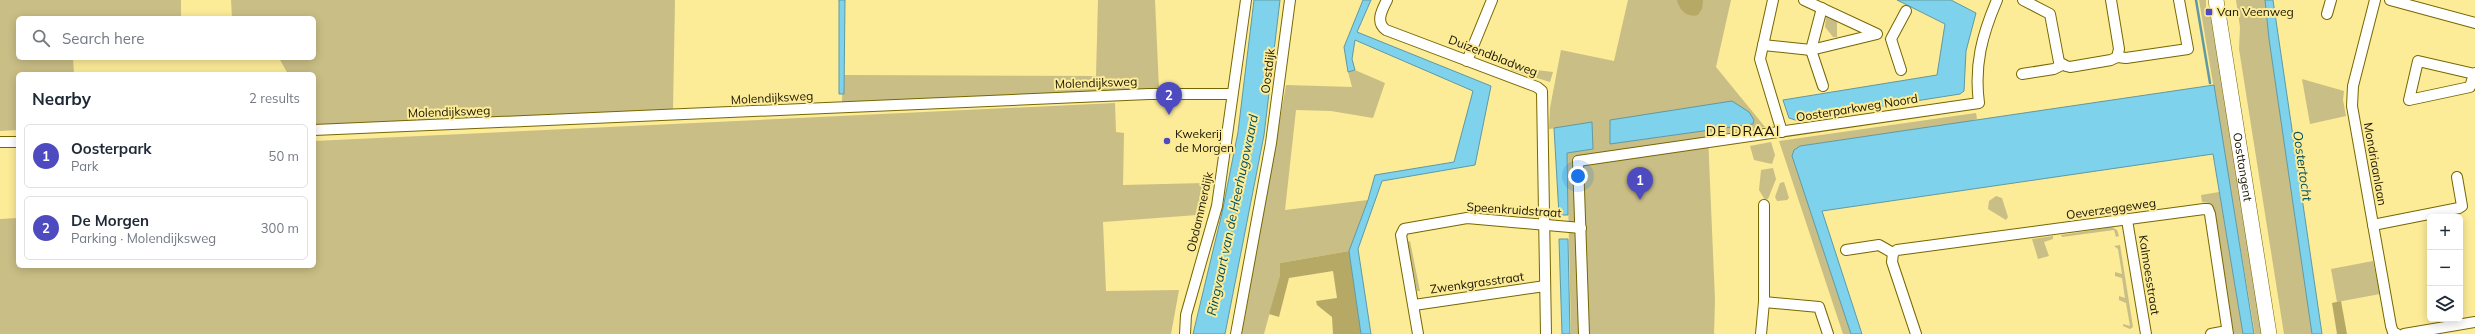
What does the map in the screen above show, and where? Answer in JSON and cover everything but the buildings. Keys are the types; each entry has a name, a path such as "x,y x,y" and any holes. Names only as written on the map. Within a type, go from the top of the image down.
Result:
{"main road":[{"name":"Oosttangent","path":"2216,0 2269,334"},
{"name":"Oosttangent","path":"2227,0 2280,334"}],"street":[{"name":"Obdammerdijk","path":"1185,334 1186,315 1217,206 1246,0"},
{"name":"Oostdijk","path":"1236,334 1271,143 1290,0"},
{"name":"Duizendbladweg","path":"1387,0 1380,18 1383,28 1537,87 1542,91 1543,224"},
{"path":"1467,61 1492,0"},
{"path":"1773,0 1760,59 1782,132"},
{"path":"1804,0 1891,39"},
{"name":"Oosterparkweg Noord","path":"1584,334 1578,161 1979,102 1976,77 1982,38 1997,0"},
{"path":"2023,0 2050,14 2058,58 2062,65"},
{"path":"2111,0 2119,49 2117,57"},
{"path":"2022,74 2054,69 2062,65 2070,67 2111,60 2117,57 2126,58 2188,48 2179,0"},
{"path":"2327,14 2331,0"},
{"name":"Mondriaanlaan","path":"2375,0 2354,86 2352,106 2373,224 2395,333"},
{"path":"2390,0 2475,23"},
{"path":"1822,8 1811,50 1823,86"},
{"path":"1901,70 1891,39 1906,11"},
{"path":"1763,45 1811,50 1877,34"},
{"path":"2418,61 2475,74 2470,87 2409,100 2418,61"},
{"name":"Molendijksweg","path":"316,130 1149,94 1232,94"},
{"path":"0,142 16,142"},
{"path":"2373,224 2455,210 2462,206 2457,177"},
{"path":"1761,334 1764,302 1764,205"},
{"name":"Oeverzeggeweg","path":"1893,253 1901,249 2208,209 2228,333"},
{"name":"Speenkruidstraat","path":"1414,305 1401,233 1407,227 1467,218 1580,228"},
{"name":"Kalmoesstraat","path":"2127,220 2146,334"},
{"path":"1543,224 1546,334"},
{"path":"1846,250 1880,245 1893,253 1892,262 1916,334"},
{"name":"Zwenkgrasstraat","path":"1414,305 1545,286"},
{"path":"1764,302 1819,307 1828,334"},
{"path":"1414,305 1418,334"},
{"path":"2404,334 2475,322"},
{"path":"2211,334 2228,333"}],"shaded area":[{"path":"0,0 181,0 181,16 16,16 16,60 73,60 74,72 16,72 16,130 0,131"},
{"path":"231,0 675,0 673,109 316,126 316,72 287,72 280,60 316,60 316,16 232,16"},
{"path":"1098,0 1155,0 1159,89 842,102 843,75 1096,76"},
{"path":"1628,0 1731,0 1716,67 1765,127 1708,136 1715,300 1714,334 1571,334 1567,153 1593,149 1591,123 1549,129 1550,108 1561,50 1614,61"},
{"path":"1677,0 1703,0 1702,9 1698,15 1694,16 1687,14 1682,10"},
{"path":"2199,0 2206,0 2206,17 2211,16 2218,38 2265,334 2255,334"},
{"path":"2236,0 2265,0 2269,39 2312,334 2284,334 2239,49 2240,27"},
{"path":"1826,17 1837,21 1837,37 1833,37 1825,27"},
{"path":"1511,67 1553,72 1550,82 1511,70"},
{"path":"1355,70 1385,83 1373,118 1331,111 1296,110 1285,210 1368,200 1349,251 1280,263 1280,275 1264,334 1242,334 1286,85 1352,87 1348,72"},
{"path":"2302,79 2344,91 2343,100 2346,116 2310,124"},
{"path":"1115,103 1116,132 1124,133 1123,185 1205,183 1197,215 1103,222 1106,291 1179,290 1171,334 0,334 0,219 16,218 16,268 316,268 316,141"},
{"path":"1976,113 1977,119 1967,122 1800,146 1794,150 1792,156 1851,334 1843,334 1779,141"},
{"path":"1771,142 1775,155 1772,164 1754,160 1750,146"},
{"path":"1773,168 1776,179 1768,199 1765,200 1759,190 1761,170"},
{"path":"1784,182 1789,198 1787,200 1777,201 1775,197 1780,183"},
{"path":"2219,192 2243,334 2234,334 2214,209 2209,203 2202,202 2201,195"},
{"path":"1996,196 2002,198 2008,217 2006,220 1988,209 1989,201"},
{"path":"2112,227 2117,230 2119,236 2116,237 2114,230 2062,237 2061,235"},
{"path":"2053,236 2053,239 2044,242 2049,256 2038,259 2032,239"},
{"path":"1410,241 1420,291 1417,291 1407,242"},
{"path":"2120,245 2133,327 2130,329 2123,326 2123,324 2130,326 2126,303 2119,300 2119,296 2125,298 2122,278 2115,276 2115,272 2122,274 2118,249 2114,246"},
{"path":"1349,251 1361,334 1333,334 1332,317 1317,305 1316,301 1337,298 1333,271 1289,278 1279,317 1269,314 1280,275 1280,263"},
{"path":"2373,261 2380,294 2337,302 2331,269"},
{"path":"2341,301 2347,334 2337,334 2332,303"}],"water":[{"path":"839,0 845,0 844,94 839,94"},
{"name":"Ringvaart van de Heerhugowaard","path":"1254,0 1280,0 1264,135 1225,334 1193,334 1222,213 1238,132"},
{"path":"1363,0 1371,0 1357,32 1491,86 1475,165 1382,181 1358,249 1371,334 1361,334 1349,251 1368,200 1375,175 1454,162 1473,91 1355,40 1352,59 1355,70 1348,72 1344,47"},
{"path":"1897,0 1951,0 1976,13 1966,51 1964,91 1960,94 1795,120 1789,118 1783,100 1937,75 1945,24"},
{"path":"2265,0 2273,0 2322,334 2312,334 2269,39"},
{"path":"2214,85 2254,334 2243,334 2213,154 1822,211 1862,334 1851,334 1792,156 1794,150 1800,146"},
{"path":"1732,101 1749,112 1754,120 1753,124 1610,144 1610,120"},
{"path":"1592,122 1593,149 1567,153 1568,215 1559,215 1554,128"},
{"path":"1559,239 1568,239 1570,334 1562,334"}],"waterway":[{"path":"2196,0 2210,83"}],"place":[{"name":"Van Veenweg","path":"2209,12"},
{"name":"De Morgen","path":"1169,115"},
{"name":"Kwekerij de Morgen","path":"1167,141"},
{"name":"Oosterpark","path":"1640,200"}],"district":[{"name":"DE DRAAI","path":"1743,131"}],"water label":[{"name":"Oostertocht","path":"2303,166"}]}
